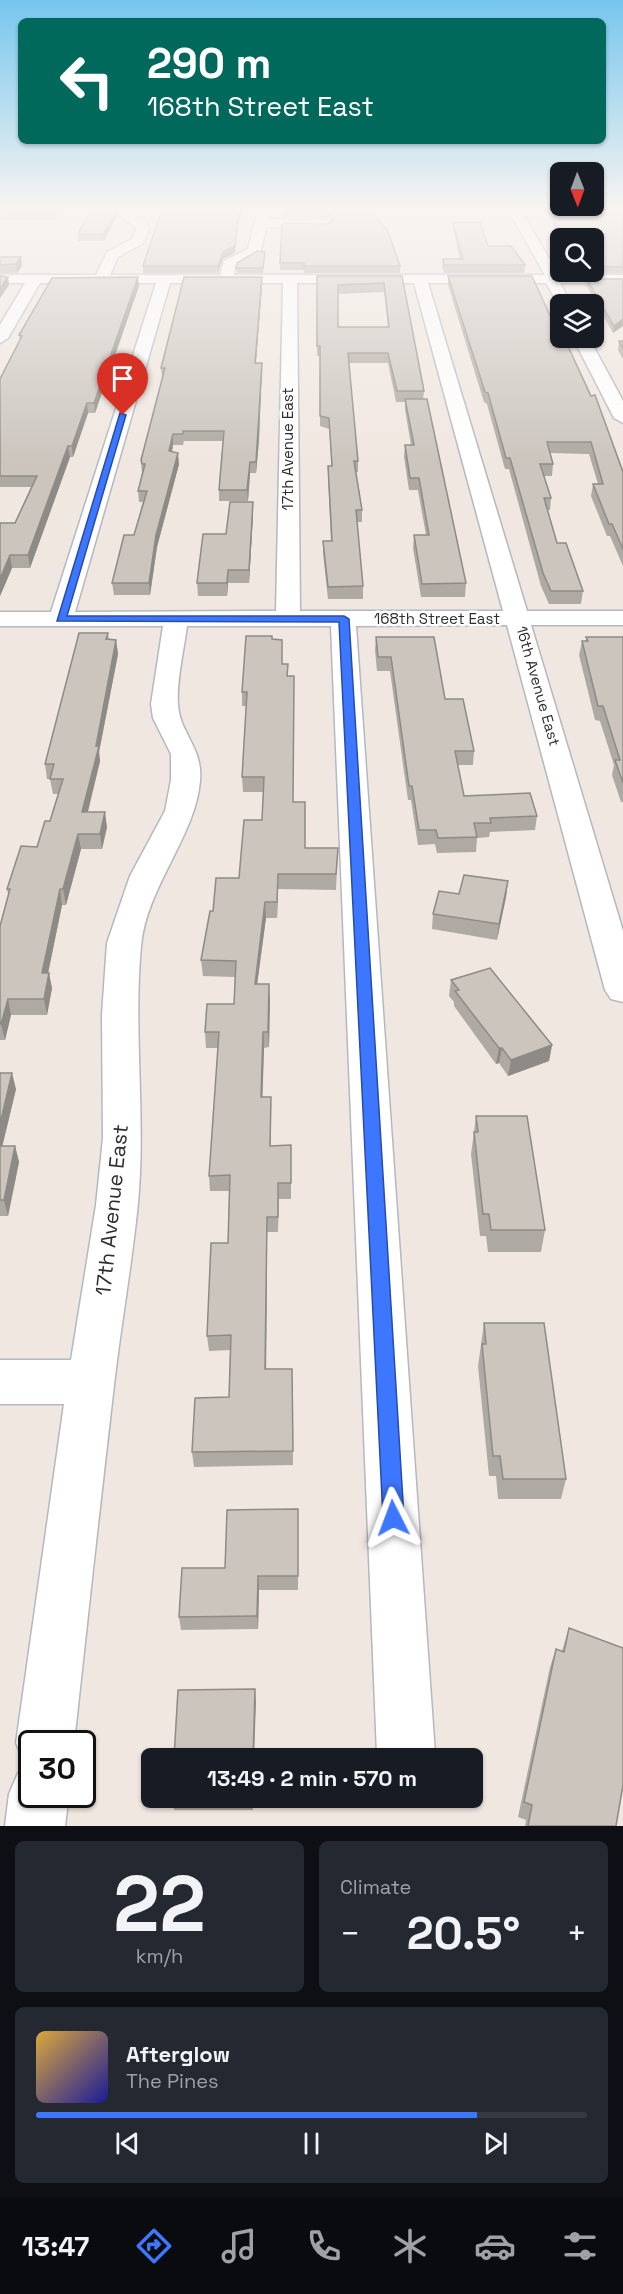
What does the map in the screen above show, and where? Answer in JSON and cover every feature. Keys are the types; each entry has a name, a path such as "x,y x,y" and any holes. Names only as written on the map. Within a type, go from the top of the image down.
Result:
{"street":[{"path":"0,338 28,291"},
{"path":"61,619 160,291"},
{"name":"17th Avenue East","path":"288,619 290,291"},
{"name":"16th Avenue East","path":"424,291 519,618 623,990"},
{"path":"586,348 623,418"},
{"name":"168th Street East","path":"0,619 623,618"},
{"name":"17th Avenue East","path":"47,1730 91,1382 117,1205 123,1138 120,1015 124,943 146,876 180,811 186,780 185,754 167,718 164,704 176,619"},
{"path":"344,619 406,1748"},
{"path":"0,1382 91,1382"},
{"path":"34,1826 37,1808"}],"building":[{"path":"44,291 133,291 94,403 87,403 72,446 68,446 28,555 10,555 0,579 0,523 15,523 37,476 0,476 0,379 22,336 19,335"},
{"path":"180,291 261,291 255,363 262,363 256,462 250,462 247,490 219,490 224,431 183,431 183,434 173,434 169,451 178,453 156,535 149,583 112,583 124,535 134,535 147,491 138,491 145,464 142,464 141,460 165,368 161,368"},
{"path":"317,291 338,291 338,327 389,327 385,291 405,291 424,391 397,391 388,353 348,353 358,461 354,461 362,510 356,510 363,586 328,587 323,541 332,541 328,466 332,466 329,418 320,416 320,346 317,346"},
{"path":"453,291 539,291 550,316 550,348 569,348 591,396 595,395 623,472 623,549 612,524 609,524 593,484 603,484 591,442 547,442 553,464 540,464 551,498 544,498 557,543 566,543 583,591 551,591 543,573 510,458 506,458 488,393 485,392"},
{"path":"594,291 623,291 623,319 614,326 604,309 604,294 596,294"},
{"path":"405,399 427,399 466,583 422,584 414,535 429,535 419,478 410,478 405,445 414,445"},
{"path":"230,502 253,502 249,570 228,570 227,583 197,583 203,534 226,534"},
{"path":"79,633 108,633 106,639 116,640 96,746 99,746 82,812 105,812 100,834 78,834 63,889 60,889 42,973 49,973 44,999 8,999 0,1024 0,926 10,889 7,889 21,846 37,847 45,821 50,821 63,779 50,779 54,764 45,764"},
{"path":"246,636 272,636 272,639 282,640 282,664 288,664 287,676 294,676 293,802 305,802 305,848 338,848 336,874 278,874 277,902 265,902 255,984 269,984 268,1032 263,1032 261,1097 271,1097 270,1146 291,1145 291,1183 278,1183 278,1217 267,1217 265,1369 292,1369 293,1451 192,1452 195,1398 229,1397 231,1335 207,1336 211,1243 228,1243 230,1175 209,1176 219,1032 205,1032 207,1004 234,1004 236,961 201,960 210,911 213,911 216,878 239,878 244,820 262,820 264,777 242,777 247,692 242,692"},
{"path":"376,637 434,637 445,699 463,699 474,751 455,751 464,796 530,793 537,816 490,818 491,823 474,823 477,837 438,838 436,830 419,830 412,786 409,786 391,657 378,657"},
{"path":"586,637 623,637 623,783 615,760 620,760 603,706 598,706 582,641 588,641"},
{"path":"464,875 508,881 499,924 433,914 439,891 459,894"},
{"path":"490,968 552,1045 511,1060 502,1048 499,1048 455,991 459,990 451,980"},
{"path":"0,1073 12,1073 0,1124"},
{"path":"476,1116 527,1116 545,1230 491,1230 489,1214 483,1214 474,1132 478,1132"},
{"path":"0,1146 15,1146 4,1200 0,1200"},
{"path":"484,1323 544,1323 566,1479 503,1479 500,1456 493,1456 482,1344 486,1344"},
{"path":"298,1509 298,1576 258,1576 257,1616 179,1617 182,1568 225,1568 227,1510"},
{"path":"569,1628 623,1648 623,1785 616,1826 528,1826 532,1805 524,1802 556,1649 564,1652"},
{"path":"255,1689 253,1748 175,1748 178,1690"}],"route":[{"path":"123,415 61,619 344,619 393,1518"}]}
